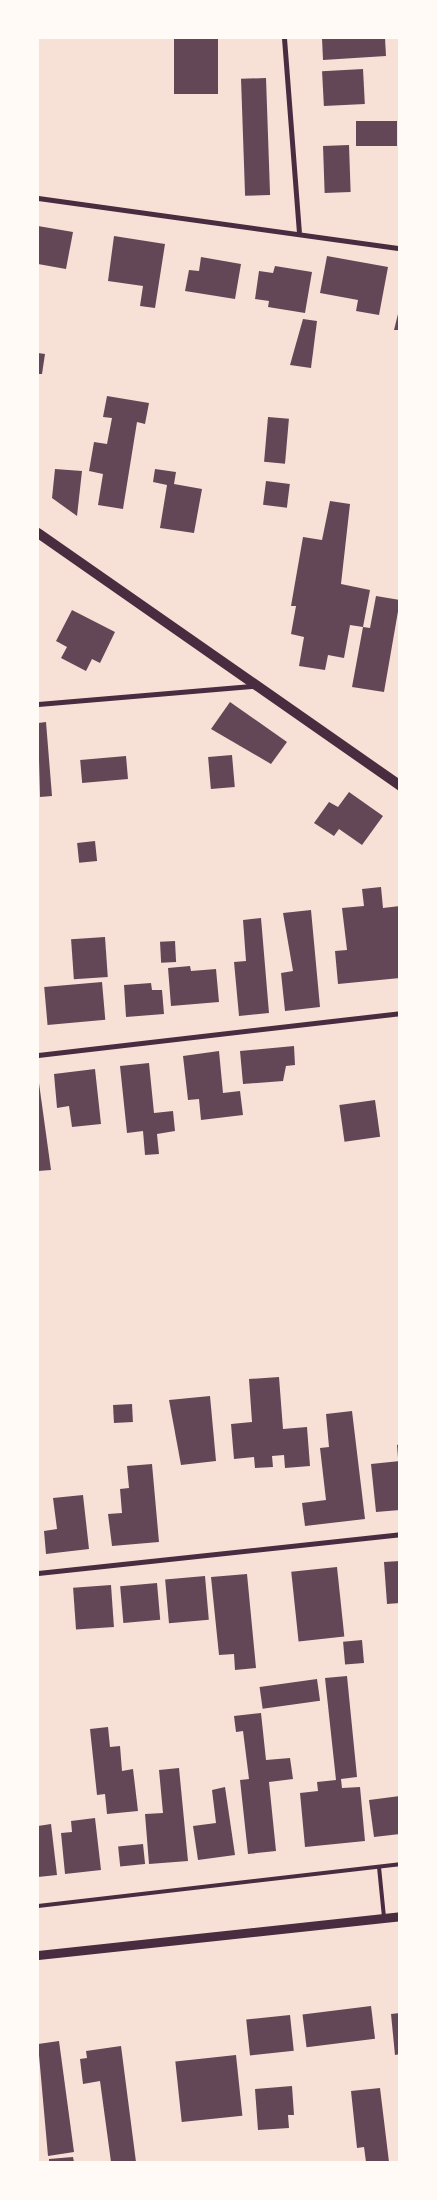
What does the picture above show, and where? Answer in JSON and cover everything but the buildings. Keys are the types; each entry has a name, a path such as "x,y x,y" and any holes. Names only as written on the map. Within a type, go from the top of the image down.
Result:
{"main road":[{"path":"38,532 400,786"}],"street":[{"path":"284,38 298,230"},
{"path":"38,198 298,230 400,248"},
{"path":"38,704 259,686"},
{"path":"38,1055 400,1013"},
{"path":"38,1573 400,1534"},
{"path":"38,1955 400,1916"}],"lane":[{"path":"38,1906 400,1864"},
{"path":"379,1867 384,1918"}]}
